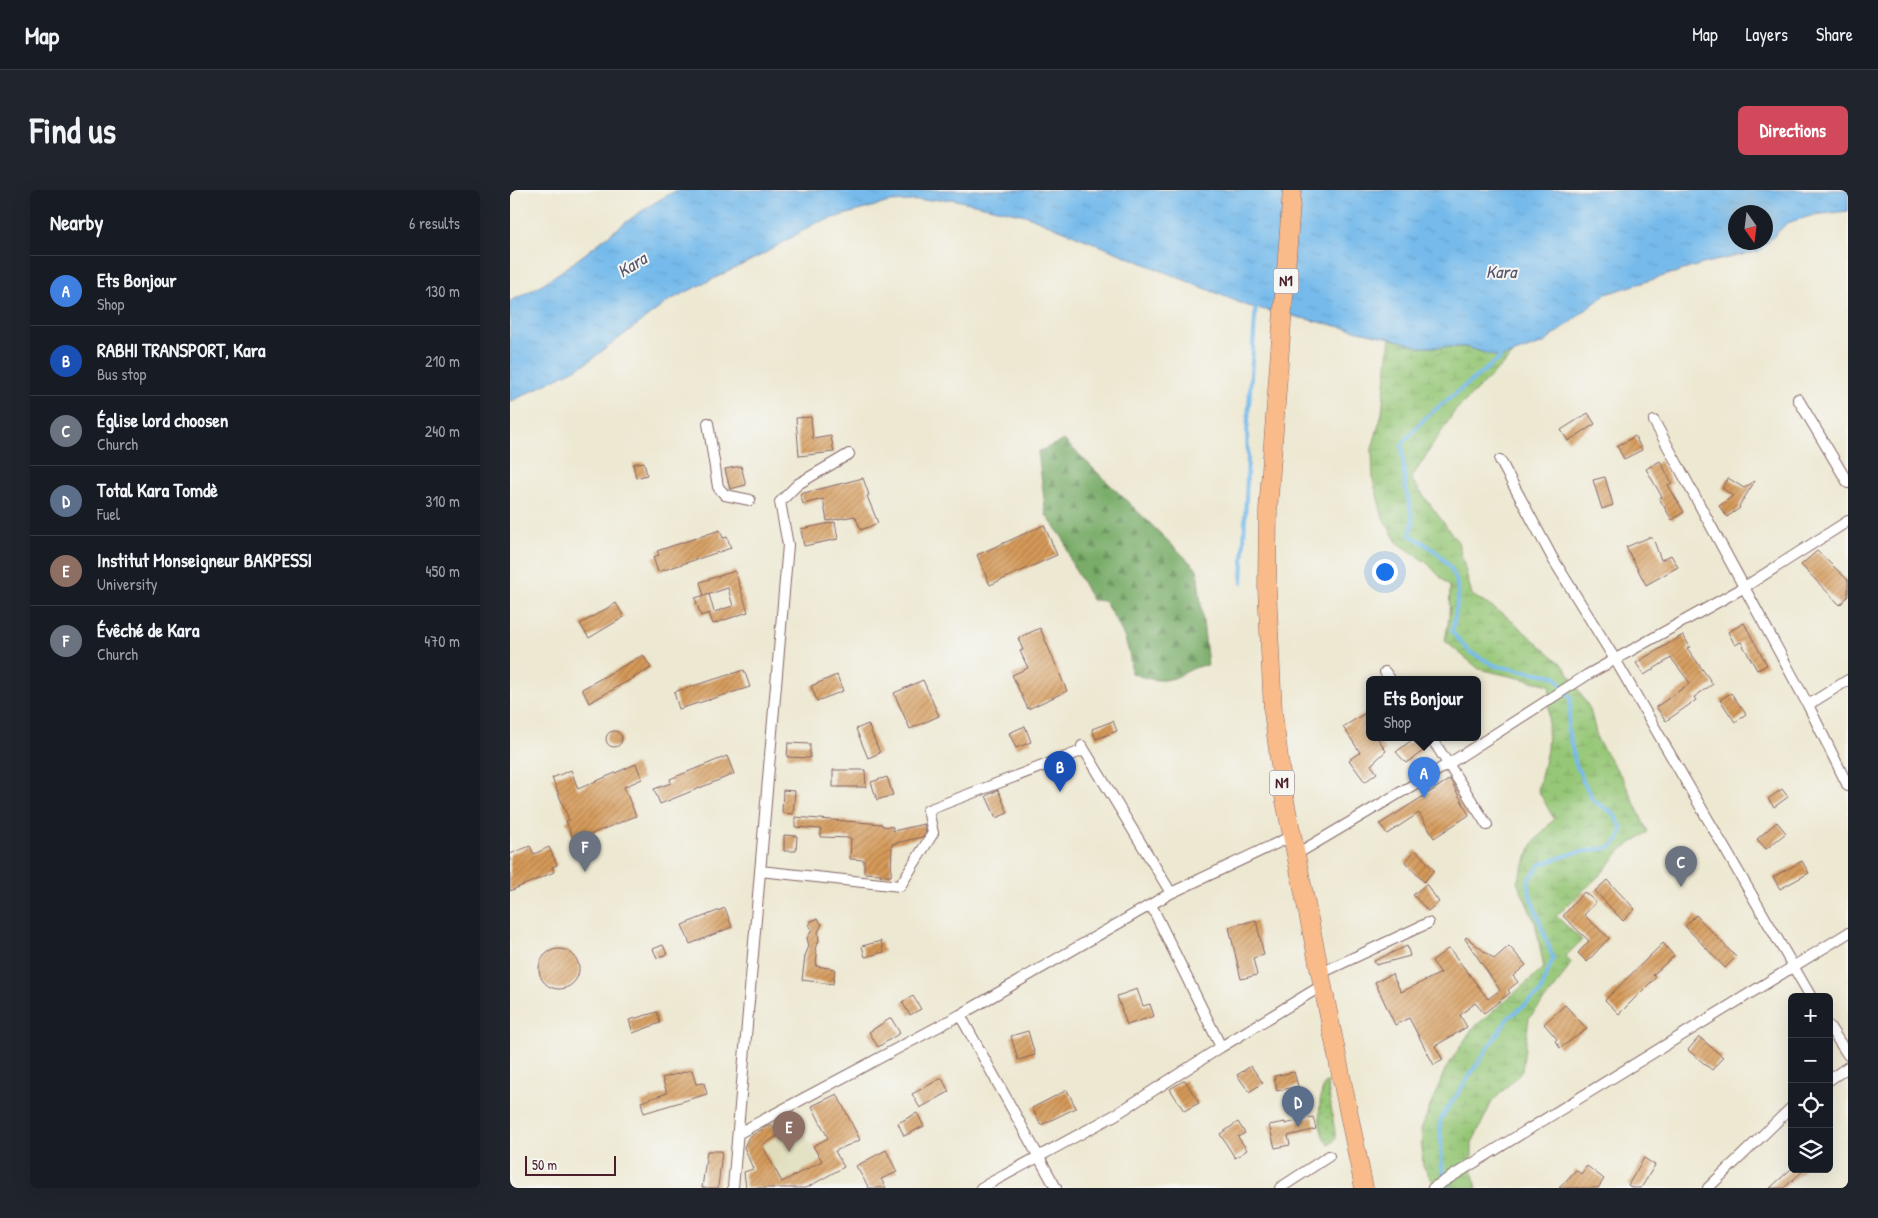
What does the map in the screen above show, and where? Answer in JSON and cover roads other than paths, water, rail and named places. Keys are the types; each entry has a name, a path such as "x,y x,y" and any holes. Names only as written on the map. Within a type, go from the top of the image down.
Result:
{"highway":[{"name":"N1","path":"1292,190 1280,371 1268,510 1266,588 1276,742 1292,836 1364,1188"}],"street":[{"path":"1798,399 1848,483"},
{"path":"1654,421 1808,705 1848,786"},
{"path":"708,423 718,487 725,495 750,500"},
{"path":"733,1188 788,545 780,502 798,484 850,454"},
{"path":"1500,460 1553,559 1616,661 1809,993"},
{"path":"1296,855 1450,763 1587,676 1744,588 1848,521"},
{"path":"1808,705 1848,680"},
{"path":"1434,741 1450,763 1487,825"},
{"path":"760,871 900,886 933,833 928,810 1083,748 1171,893"},
{"path":"739,1133 960,1016 1171,893 1292,836"},
{"path":"1151,904 1221,1047"},
{"path":"981,1188 1115,1115 1322,979 1428,922"},
{"path":"1435,1187 1848,934"},
{"path":"960,1016 1056,1188"},
{"path":"1833,1032 1848,1055"},
{"path":"1833,1077 1848,1067"},
{"path":"1712,1187 1788,1111"},
{"path":"1280,1188 1329,1156"}],"water":[{"name":"Kara","path":"677,190 1848,190 1848,211 1814,215 1787,223 1773,237 1773,205 1728,205 1728,250 1759,251 1706,263 1606,294 1544,343 1500,358 1467,347 1419,347 1390,338 1248,306 1025,215 951,199 889,202 816,223 760,256 670,300 585,364 510,402 510,301 533,290 554,276 634,216"}],"waterway":[{"path":"1242,583 1248,456 1247,433 1256,303"},
{"path":"1448,1188 1442,1167 1440,1120 1508,1018 1540,993 1553,958 1530,895 1528,881 1541,864 1574,853 1612,847 1619,839 1622,828 1613,813 1594,801 1575,762 1568,730 1571,698 1555,676 1496,666 1470,652 1452,632 1458,593 1454,574 1443,558 1427,545 1410,535 1413,520 1405,486 1402,444 1426,417 1500,358"}],"place":[{"name":"RABHI TRANSPORT, Kara","path":"1060,792"},
{"name":"Ets Bonjour","path":"1424,798"},
{"name":"Évêché de Kara","path":"585,872"},
{"name":"Église lord choosen","path":"1681,887"},
{"name":"Total Kara Tomdè","path":"1298,1127"},
{"name":"Institut Monseigneur BAKPESSI","path":"789,1152"}]}
